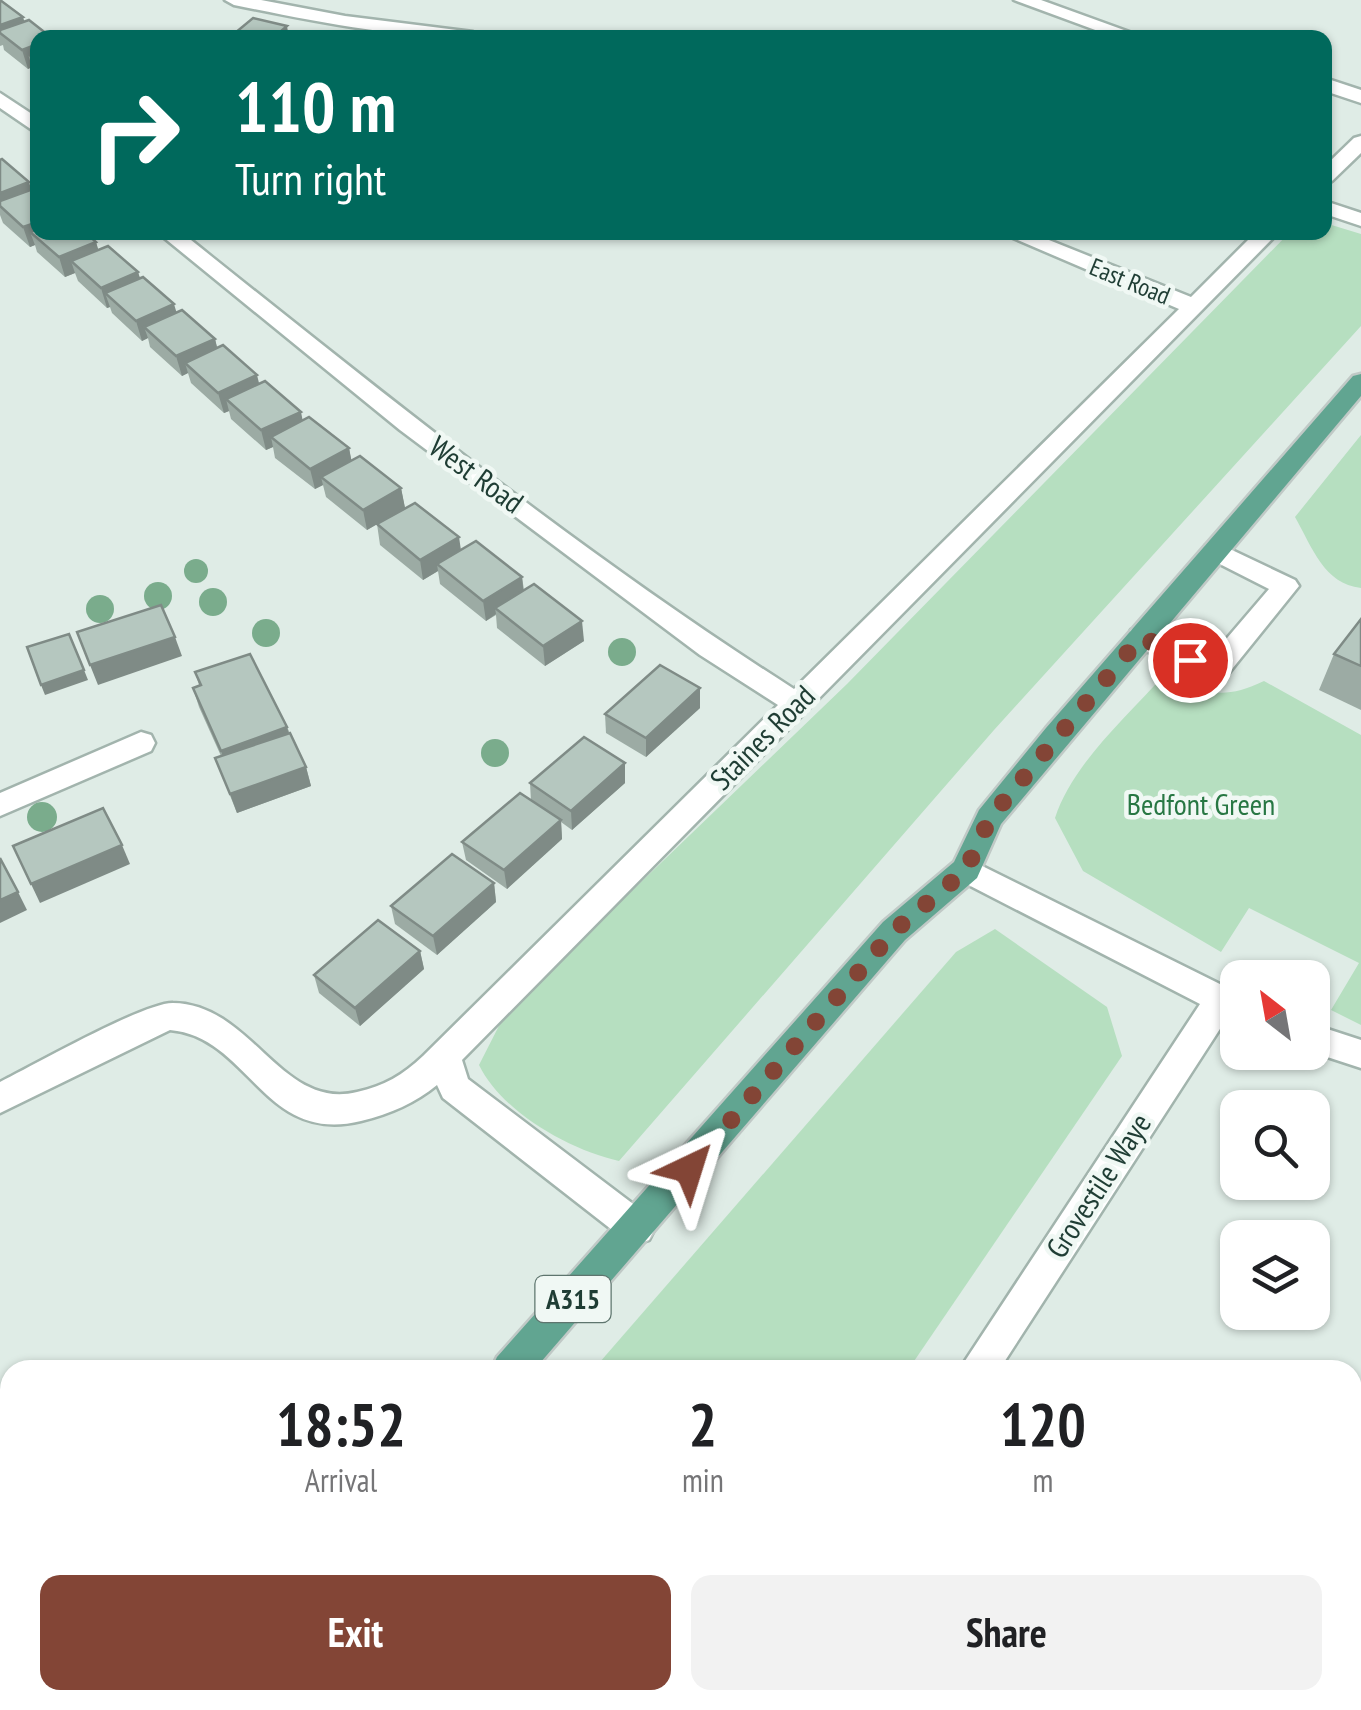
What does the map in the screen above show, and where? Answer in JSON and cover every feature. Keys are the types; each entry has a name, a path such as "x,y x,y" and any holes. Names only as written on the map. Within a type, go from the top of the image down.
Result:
{"main road":[{"name":"A315","path":"519,1360 894,931 966,870 990,818 1361,380"}],"street":[{"path":"234,0 350,30"},
{"path":"1022,0 1114,30"},
{"path":"1332,87 1361,97"},
{"path":"0,98 30,122"},
{"path":"1332,170 1361,142"},
{"path":"1332,209 1361,220"},
{"name":"West Road","path":"177,240 408,425 710,648 796,704"},
{"name":"East Road","path":"1029,240 1196,306"},
{"name":"Staines Road","path":"0,1098 168,1015 209,1025 248,1053 295,1098 331,1112 378,1102 418,1084 1261,240"},
{"path":"1141,637 1214,672 1286,586 1215,551"},
{"path":"0,805 141,743"},
{"name":"Grovestile Waye","path":"966,870 1220,1000"},
{"name":"Grovestile Waye","path":"985,1360 1220,1018"},
{"path":"1330,1044 1361,1054"},
{"path":"444,1056 454,1088 637,1228"}],"green space":[{"path":"1332,225 1361,234 1361,326 994,730 619,1161 579,1148 520,1113 479,1065 506,1012 847,684 1282,240 1332,240"},
{"path":"1361,435 1361,588 1328,572 1295,517"},
{"name":"Bedfont Green","path":"1164,675 1190,686 1225,693 1264,681 1361,735 1361,1025 1331,1010 1359,963 1249,908 1221,952 1083,871 1055,818 1063,798 1087,760"},
{"path":"995,929 1107,1007 1122,1056 915,1360 602,1360 956,952"}],"building":[{"path":"0,0 23,17 0,25"},
{"path":"253,18 287,26 282,30 239,30"},
{"path":"29,20 42,30 30,30 30,47 22,50 0,30"},
{"path":"2,159 29,182 0,193"},
{"path":"30,190 30,225 23,227 0,206 0,201"},
{"path":"39,240 96,242 59,257"},
{"path":"108,246 138,272 101,288 71,261"},
{"path":"143,277 174,304 136,321 105,293"},
{"path":"182,310 215,339 176,356 144,327"},
{"path":"223,345 257,375 218,393 185,363"},
{"path":"265,381 301,412 261,430 226,399"},
{"path":"309,417 349,448 310,469 271,437"},
{"path":"360,456 401,488 363,510 321,477"},
{"path":"415,503 459,537 420,560 377,524"},
{"path":"476,541 522,577 483,601 437,564"},
{"path":"534,584 582,621 543,646 495,608"},
{"path":"161,605 175,637 90,665 77,632"},
{"path":"1361,619 1361,666 1334,654"},
{"path":"69,634 84,670 41,685 27,647"},
{"path":"250,654 287,727 221,751 193,688 201,685 195,672"},
{"path":"660,665 700,688 646,738 605,714"},
{"path":"290,733 306,767 230,794 215,758"},
{"path":"584,737 625,763 571,811 530,783"},
{"path":"520,793 561,820 504,870 462,842"},
{"path":"103,808 122,845 31,884 13,846"},
{"path":"452,854 494,883 433,936 391,906"},
{"path":"0,858 18,892 0,900"},
{"path":"378,920 420,951 355,1008 314,975"}],"route":[{"path":"689,1169 894,931 966,870 990,818 1141,637 1190,660"}]}
